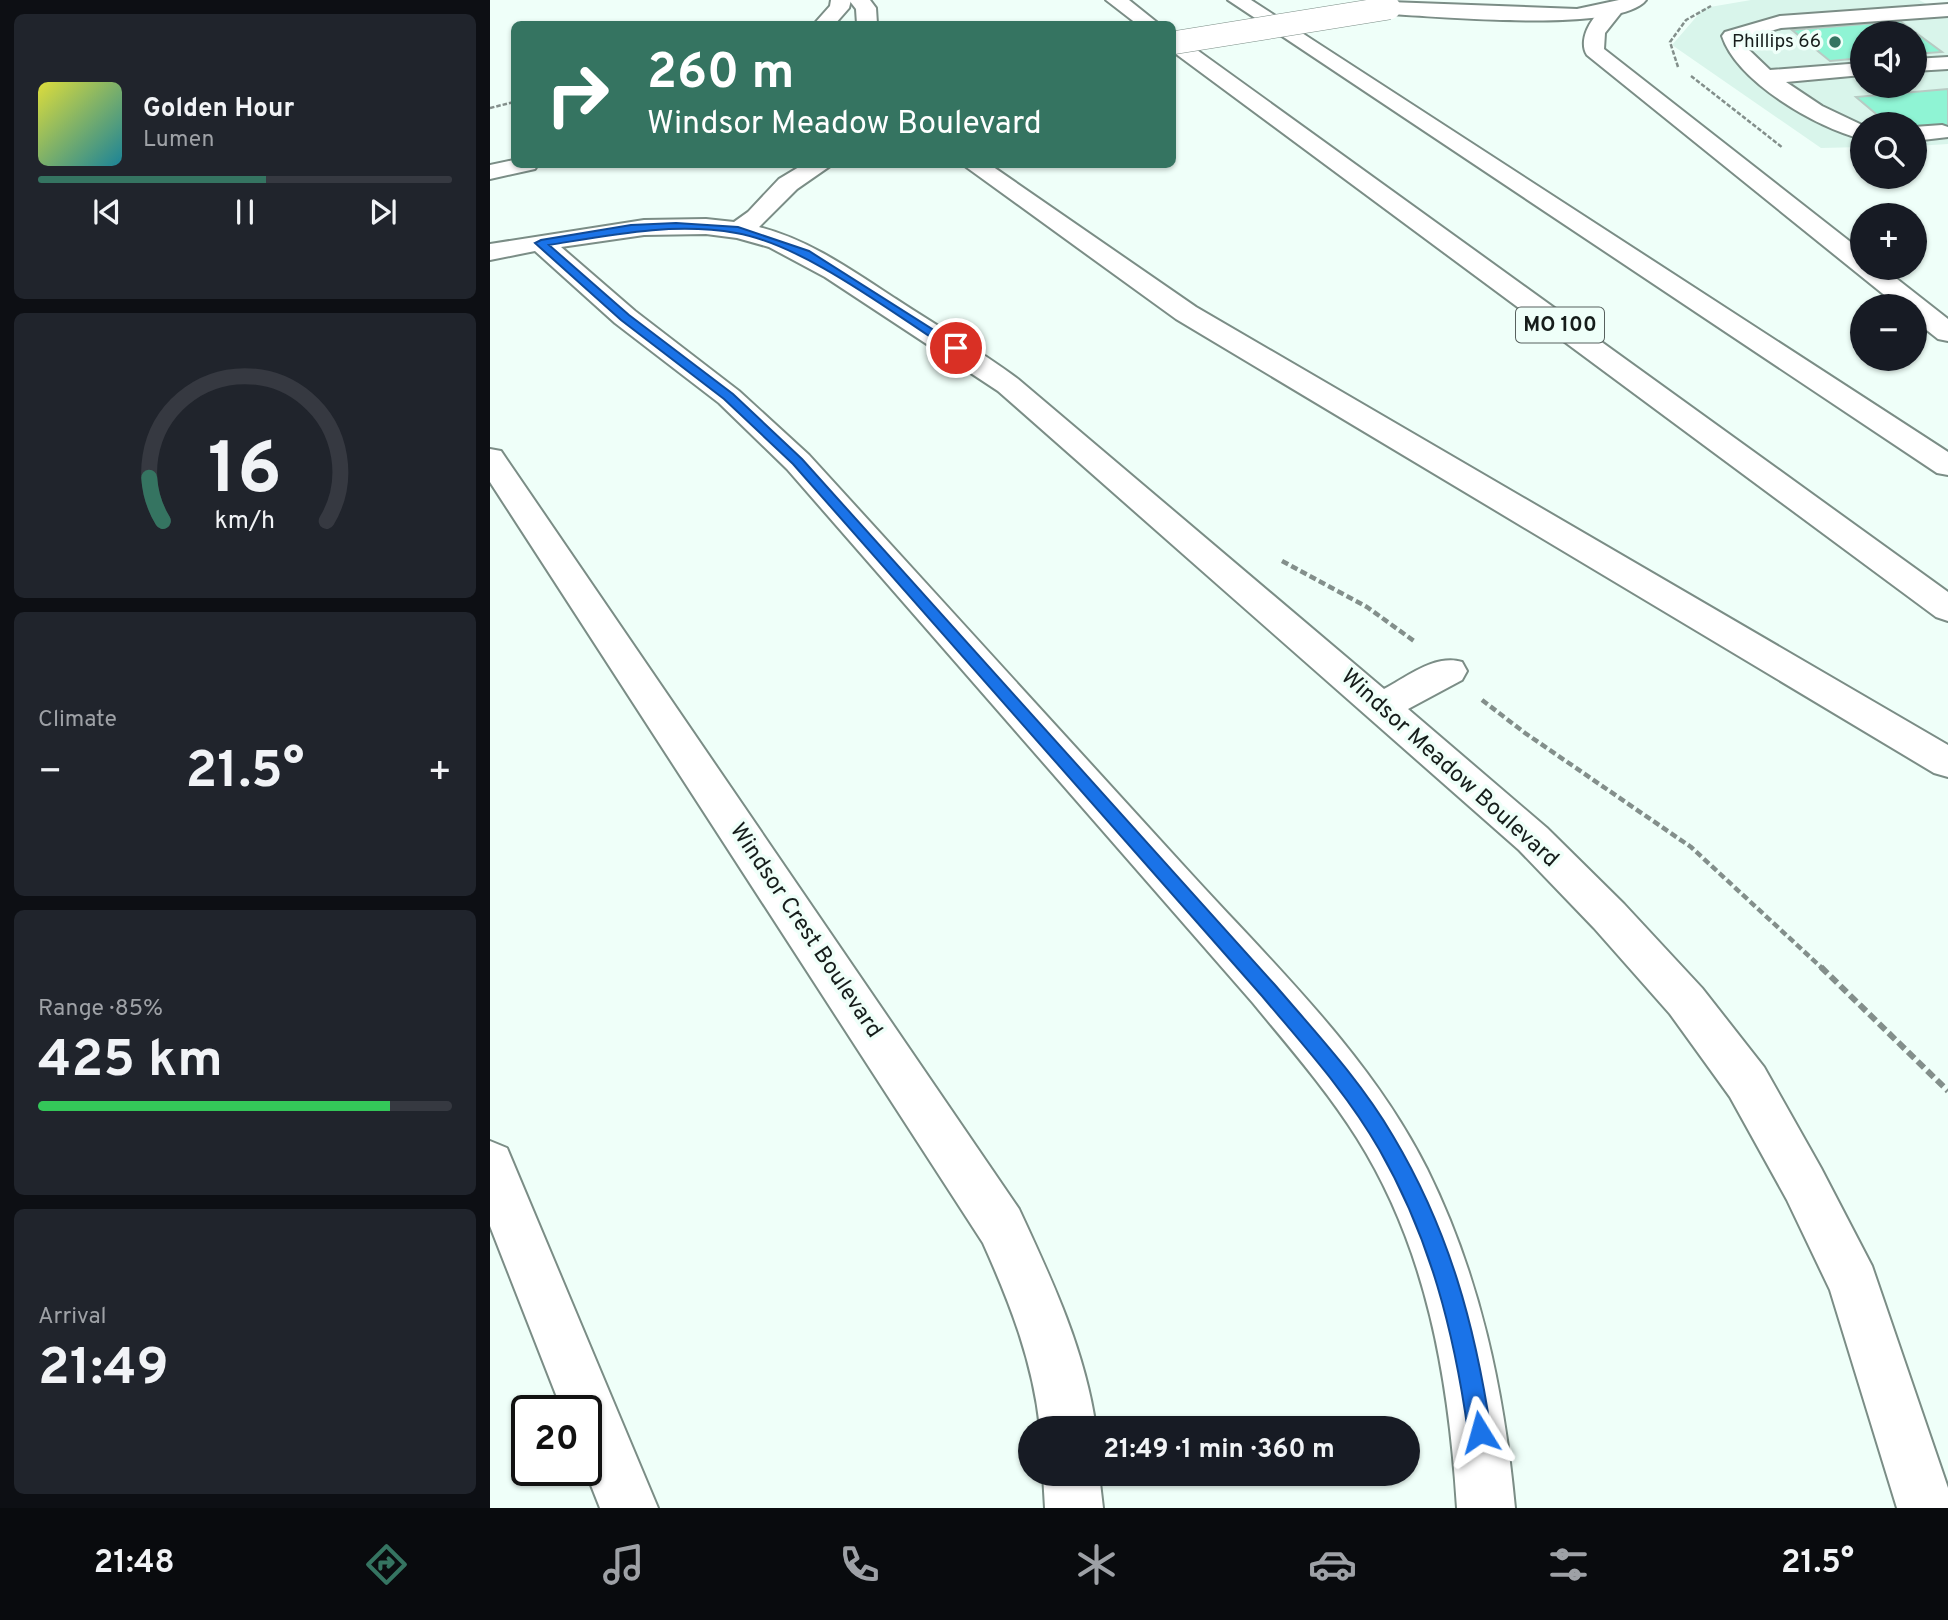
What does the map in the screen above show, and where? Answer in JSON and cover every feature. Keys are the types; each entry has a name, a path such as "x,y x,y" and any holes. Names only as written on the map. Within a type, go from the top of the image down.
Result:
{"main road":[{"path":"827,21 839,8 841,0"},
{"path":"859,0 866,8 867,21"},
{"path":"1116,0 1145,21"},
{"path":"1238,0 1948,466"},
{"path":"1494,0 1549,14"},
{"path":"1176,41 1399,4 1549,14 1591,14 1628,3"},
{"path":"1628,3 1597,27 1592,42 1594,51 1850,254"},
{"path":"1850,128 1826,119 1767,77 1737,50 1732,36 1780,22 1948,10"},
{"path":"1912,12 1939,32"},
{"name":"MO 100","path":"1176,45 1948,609"},
{"path":"1927,64 1948,63"},
{"path":"1767,77 1850,70"},
{"path":"1927,133 1942,132"},
{"path":"490,154 511,150"},
{"path":"490,172 511,167"},
{"path":"738,230 757,217 788,174 808,168"},
{"path":"979,168 1186,313 1948,763"},
{"name":"Windsor Meadow Boulevard","path":"490,253 631,228 676,226 738,230 805,253 978,362 1018,394 1532,839 1609,916 1686,1002 1747,1082 1804,1184 1854,1284 1926,1508"},
{"path":"541,243 625,317 729,397 798,462 1269,990 1334,1068 1386,1142 1424,1219 1452,1290 1470,1365 1483,1455 1486,1508"},
{"path":"1882,280 1899,294"},
{"path":"1927,316 1948,333"},
{"name":"Windsor Crest Boulevard","path":"490,458 1001,1226 1042,1317 1067,1416"},
{"path":"1381,708 1449,671"},
{"path":"490,1164 629,1508"},
{"path":"1072,1486 1074,1508"}],"path":[{"path":"490,108 511,103"},
{"path":"1276,558 1352,598 1396,626 1525,733 1691,846 1851,995 1948,1091"}],"shaded area":[{"path":"1751,0 1919,0 1948,15 1948,144 1927,145 1927,112 1850,112 1850,147 1821,148 1672,45 1704,8"}],"building":[{"path":"1850,25 1850,59 1830,61 1792,30"},
{"path":"1927,41 1942,52 1927,53"},
{"path":"1948,89 1948,126 1927,128 1927,112 1874,112 1857,98 1927,98 1927,91"}],"place":[{"name":"Phillips 66","path":"1835,42"}],"route":[{"path":"956,348 805,253 774,240 738,230 676,226 631,228 541,243 625,317 729,397 765,428 798,462 1269,990 1334,1068 1386,1142 1424,1219 1452,1290 1470,1365 1480,1432"}]}
